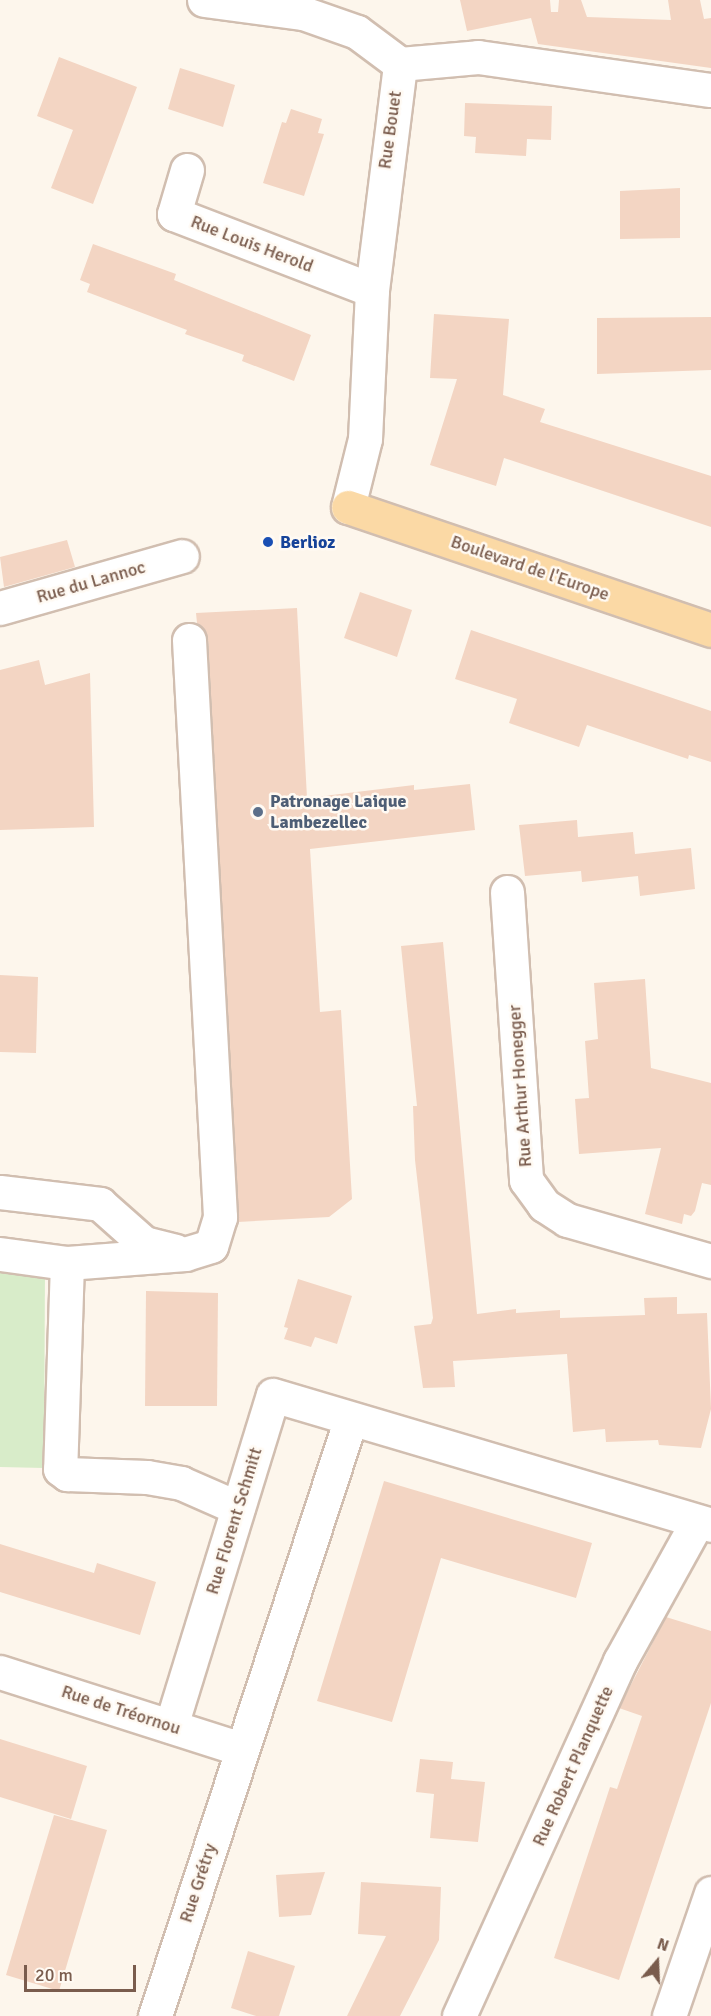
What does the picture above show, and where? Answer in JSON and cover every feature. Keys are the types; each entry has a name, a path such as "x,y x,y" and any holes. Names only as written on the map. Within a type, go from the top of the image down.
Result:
{"main road":[{"name":"Boulevard de l'Europe","path":"348,507 711,630"}],"street":[{"path":"204,0 302,6 357,32 400,64 477,57 711,90"},
{"name":"Rue Bouet","path":"348,507 365,439 372,290 400,64"},
{"name":"Rue Louis Herold","path":"187,170 174,214 372,290"},
{"name":"Rue du Lannoc","path":"0,608 182,556"},
{"path":"0,1254 67,1263 185,1254 212,1246 220,1217 189,640"},
{"name":"Rue Arthur Honegger","path":"507,892 526,1180 543,1205 567,1220 711,1261"},
{"path":"0,1192 100,1204 144,1243 185,1254"},
{"path":"67,1263 60,1469 67,1474 147,1477 181,1483 238,1508"},
{"name":"Rue Florent Schmitt","path":"171,1726 273,1395 350,1421 704,1524"},
{"path":"242,1749 350,1421"},
{"name":"Rue Robert Planquette","path":"459,2016 620,1661 704,1524"},
{"name":"Rue de Tréornou","path":"0,1672 242,1749"},
{"name":"Rue Grétry","path":"155,2016 242,1749"},
{"path":"669,2016 704,1934 711,1893"}],"green space":[{"path":"0,1265 45,1266 44,1468 0,1467"}],"building":[{"path":"460,0 550,0 551,12 558,12 559,0 581,0 587,17 671,20 668,0 700,0 704,19 711,18 711,68 538,44 531,18 467,31"},
{"path":"59,57 137,87 93,204 51,188 73,130 37,116"},
{"path":"180,68 235,85 223,127 168,109"},
{"path":"465,103 552,106 551,140 527,139 526,156 475,153 476,137 464,136"},
{"path":"291,109 322,119 318,133 324,134 304,196 263,183 282,122 286,123"},
{"path":"680,188 680,238 620,239 620,191"},
{"path":"93,244 176,274 174,280 311,335 294,381 242,361 244,355 185,334 187,330 87,292 90,284 80,280"},
{"path":"434,314 509,319 503,395 545,409 540,422 711,476 711,527 504,458 496,486 430,465 457,379 430,378"},
{"path":"711,317 711,370 597,374 597,318"},
{"path":"67,540 75,567 4,587 0,557"},
{"path":"360,592 412,610 397,657 344,638"},
{"name":"Patronage Laique Lambezellec","path":"297,608 307,798 414,785 414,790 470,784 475,830 310,849 320,1012 341,1010 352,1199 329,1217 238,1222 208,639 197,623 196,613"},
{"path":"471,630 711,711 711,762 689,755 688,759 587,725 579,747 509,723 517,699 455,679"},
{"path":"39,660 45,685 90,673 94,827 0,830 0,670"},
{"path":"577,820 578,837 633,832 635,854 691,848 695,889 640,896 638,876 582,882 581,871 525,876 519,825"},
{"path":"443,942 477,1314 516,1309 516,1313 560,1310 560,1318 645,1315 644,1298 677,1297 677,1314 707,1313 711,1409 701,1448 659,1445 658,1440 606,1442 605,1429 573,1432 567,1354 453,1361 455,1387 423,1388 414,1326 431,1324 433,1318 415,1160 413,1106 417,1106 401,946"},
{"path":"0,975 38,977 36,1053 0,1052"},
{"path":"645,979 651,1068 711,1083 711,1185 702,1183 695,1211 691,1216 684,1214 682,1224 645,1214 661,1148 579,1154 575,1099 589,1098 585,1041 598,1039 594,983"},
{"path":"298,1279 352,1296 337,1344 315,1337 311,1347 284,1339 288,1328 284,1327"},
{"path":"146,1291 218,1293 217,1406 145,1406"},
{"path":"384,1481 592,1543 576,1598 441,1558 392,1722 317,1701"},
{"path":"0,1544 94,1573 97,1563 156,1582 140,1635 0,1592"},
{"path":"666,1617 711,1631 711,1703 619,1980 554,1958 610,1787 617,1789 642,1716 619,1708"},
{"path":"0,1739 87,1766 71,1819 0,1797"},
{"path":"420,1759 453,1762 451,1779 485,1782 478,1842 430,1838 434,1794 416,1792"},
{"path":"54,1815 107,1830 59,1991 6,1975"},
{"path":"325,1872 311,1915 279,1917 276,1875"},
{"path":"361,1882 441,1887 439,1940 400,2016 347,2016 386,1936 358,1934"},
{"path":"248,1951 295,1966 279,2016 256,2016 231,2008"}],"place":[{"name":"Berlioz","path":"268,542"},
{"name":"Patronage Laique Lambezellec","path":"258,812"}]}
